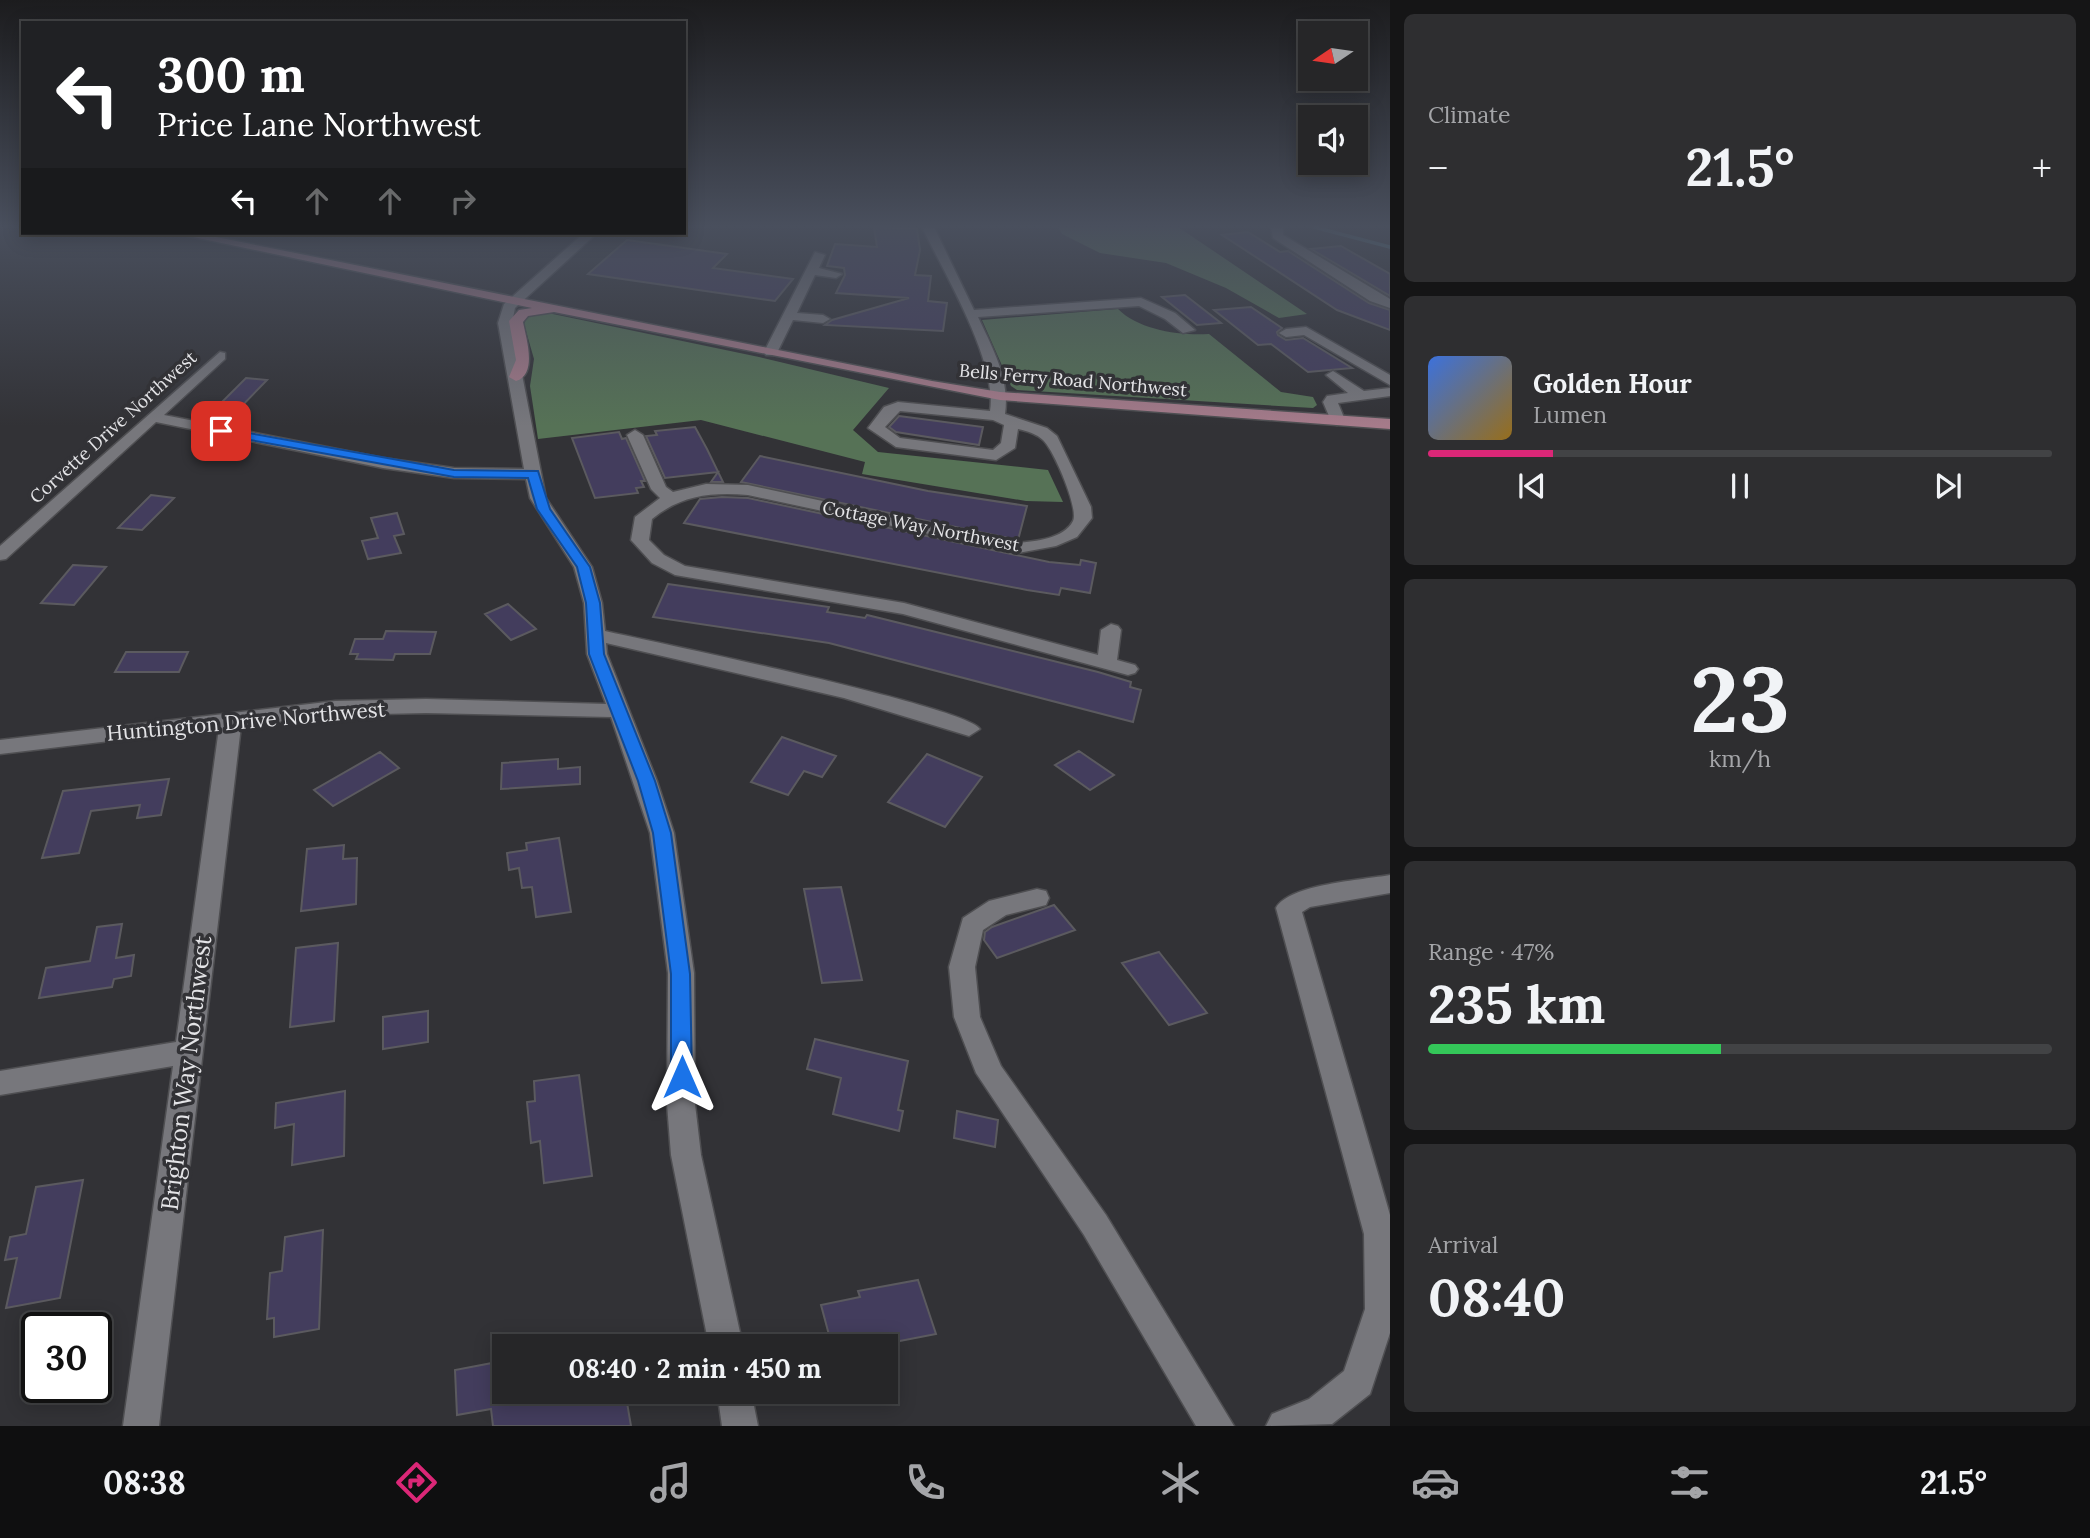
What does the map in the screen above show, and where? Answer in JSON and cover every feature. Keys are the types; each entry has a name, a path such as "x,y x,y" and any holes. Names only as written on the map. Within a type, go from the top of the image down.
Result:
{"main road":[{"name":"Bells Ferry Road Northwest","path":"489,294 1000,396 1390,424"},
{"path":"516,377 523,360 516,329 519,316 538,310 568,309"}],"street":[{"path":"523,294 504,315 533,474 543,509 583,567 593,603 597,654 646,781 662,833 681,974 681,1104 686,1156 723,1334"},
{"path":"771,352 800,294"},
{"path":"960,294 991,358 1009,444 996,455 896,442 876,428 890,410 898,406 1004,421"},
{"path":"1369,294 1390,304"},
{"path":"970,314 1141,302 1170,316 1188,330"},
{"path":"789,316 823,319"},
{"path":"1286,332 1306,331 1364,371 1390,381"},
{"name":"Corvette Drive Northwest","path":"0,555 220,356"},
{"path":"1315,376 1338,374 1361,395"},
{"path":"1337,419 1330,402 1332,399 1390,392"},
{"path":"152,417 395,465 454,473 533,474"},
{"name":"Cottage Way Northwest","path":"669,497 699,490 736,488 1000,545 1018,548 1055,542 1071,533 1083,521 1084,509 1058,449 1048,436 1004,421"},
{"path":"635,435 659,489 669,497 644,517 640,540 648,552 664,564 681,571 904,609 1128,669"},
{"path":"1107,663 1111,630"},
{"path":"595,635 847,692 945,719 969,729"},
{"name":"Huntington Drive Northwest","path":"0,747 348,707 618,710"},
{"name":"Brighton Way Northwest","path":"141,1426 231,719"},
{"path":"1284,1426 1320,1412 1358,1382 1381,1309 1380,1234 1288,908 1304,899 1390,884"},
{"path":"1037,898 998,908 972,925 962,967 967,1017 990,1073 1095,1225 1216,1426"},
{"path":"0,1083 188,1052"},
{"path":"736,1404 740,1426"}],"green space":[{"path":"1236,294 1277,294 1307,314 1279,318"},
{"path":"1118,309 1148,327 1186,334 1209,334 1281,392 1313,397 1317,405 1313,408 1017,390 1011,386 982,320"},
{"path":"548,313 759,357 889,388 853,430 878,452 1048,470 1063,502 1026,501 862,474 865,462 701,420 538,439 530,386 534,359 524,324 527,317"}],"building":[{"path":"723,294 781,294 775,301"},
{"path":"844,294 929,294 928,301 947,303 943,331 825,325 832,320 909,298"},
{"path":"1312,294 1354,294 1369,303 1390,310 1390,330 1337,310"},
{"path":"1185,295 1221,323 1197,325 1162,297"},
{"path":"1251,307 1282,328 1277,332 1278,335 1286,340 1303,338 1352,368 1308,372 1271,344 1258,345 1214,310"},
{"path":"246,378 267,380 236,412 214,410"},
{"path":"899,416 983,427 979,445 896,432 889,427"},
{"path":"695,427 707,449 723,482 711,482 718,472 665,478 646,436 657,435 655,431"},
{"path":"619,432 622,439 626,438 645,481 641,481 644,487 636,488 638,493 595,498 572,438"},
{"path":"760,456 928,491 1027,506 1018,540 741,482"},
{"path":"151,495 174,498 142,530 118,528"},
{"path":"748,498 1049,562 1080,565 1081,560 1096,563 1090,593 1061,588 1059,595 1027,590 684,523 700,499"},
{"path":"397,513 404,534 394,536 401,553 368,559 362,541 378,538 371,518"},
{"path":"73,565 106,567 74,605 41,603"},
{"path":"668,584 829,607 827,612 865,618 867,615 1098,672 1131,682 1130,687 1141,690 1133,722 829,643 653,617"},
{"path":"508,604 536,629 511,640 485,614"},
{"path":"386,631 436,632 430,654 395,654 393,660 356,659 358,654 350,654 355,639 383,639"},
{"path":"126,652 188,652 179,672 115,672"},
{"path":"782,737 836,756 822,777 804,771 788,795 751,782"},
{"path":"1079,751 1114,775 1090,790 1055,765"},
{"path":"380,752 399,768 333,806 314,790"},
{"path":"927,754 982,777 945,827 888,802"},
{"path":"558,759 558,769 580,767 580,784 501,789 502,763"},
{"path":"169,779 161,815 137,818 140,805 91,811 79,853 42,858 63,791"},
{"path":"559,838 571,912 536,917 532,887 522,888 519,868 509,870 507,853 527,850 526,843"},
{"path":"344,845 343,859 357,858 356,904 301,911 307,849"},
{"path":"841,887 862,980 822,983 804,889"},
{"path":"1054,905 1075,930 997,958 984,940 985,932 992,927"},
{"path":"122,924 116,958 134,955 131,976 114,979 112,987 39,998 46,968 90,961 97,927"},
{"path":"338,943 334,1021 290,1027 296,948"},
{"path":"1159,952 1207,1013 1169,1025 1122,963"},
{"path":"428,1011 428,1042 383,1049 383,1017"},
{"path":"815,1039 908,1061 898,1110 903,1111 899,1131 833,1114 841,1078 807,1069"},
{"path":"579,1075 592,1176 544,1183 540,1141 531,1143 527,1102 535,1101 534,1081"},
{"path":"345,1091 344,1156 292,1165 294,1124 275,1128 276,1103"},
{"path":"957,1111 998,1120 995,1147 954,1138"},
{"path":"83,1180 60,1298 6,1308 17,1258 5,1260 10,1237 26,1234 36,1187"},
{"path":"323,1230 319,1329 274,1337 274,1318 267,1319 270,1273 282,1271 285,1237"},
{"path":"918,1280 936,1334 898,1341 898,1334 829,1334 821,1305 860,1297 858,1291"},
{"path":"492,1363 492,1404 627,1404 631,1426 493,1426 491,1409 457,1415 455,1370"}],"route":[{"path":"221,431 383,463 454,473 533,474 543,509 577,554 583,567 593,603 597,654 646,781 662,833 681,974 682,1077"}]}
